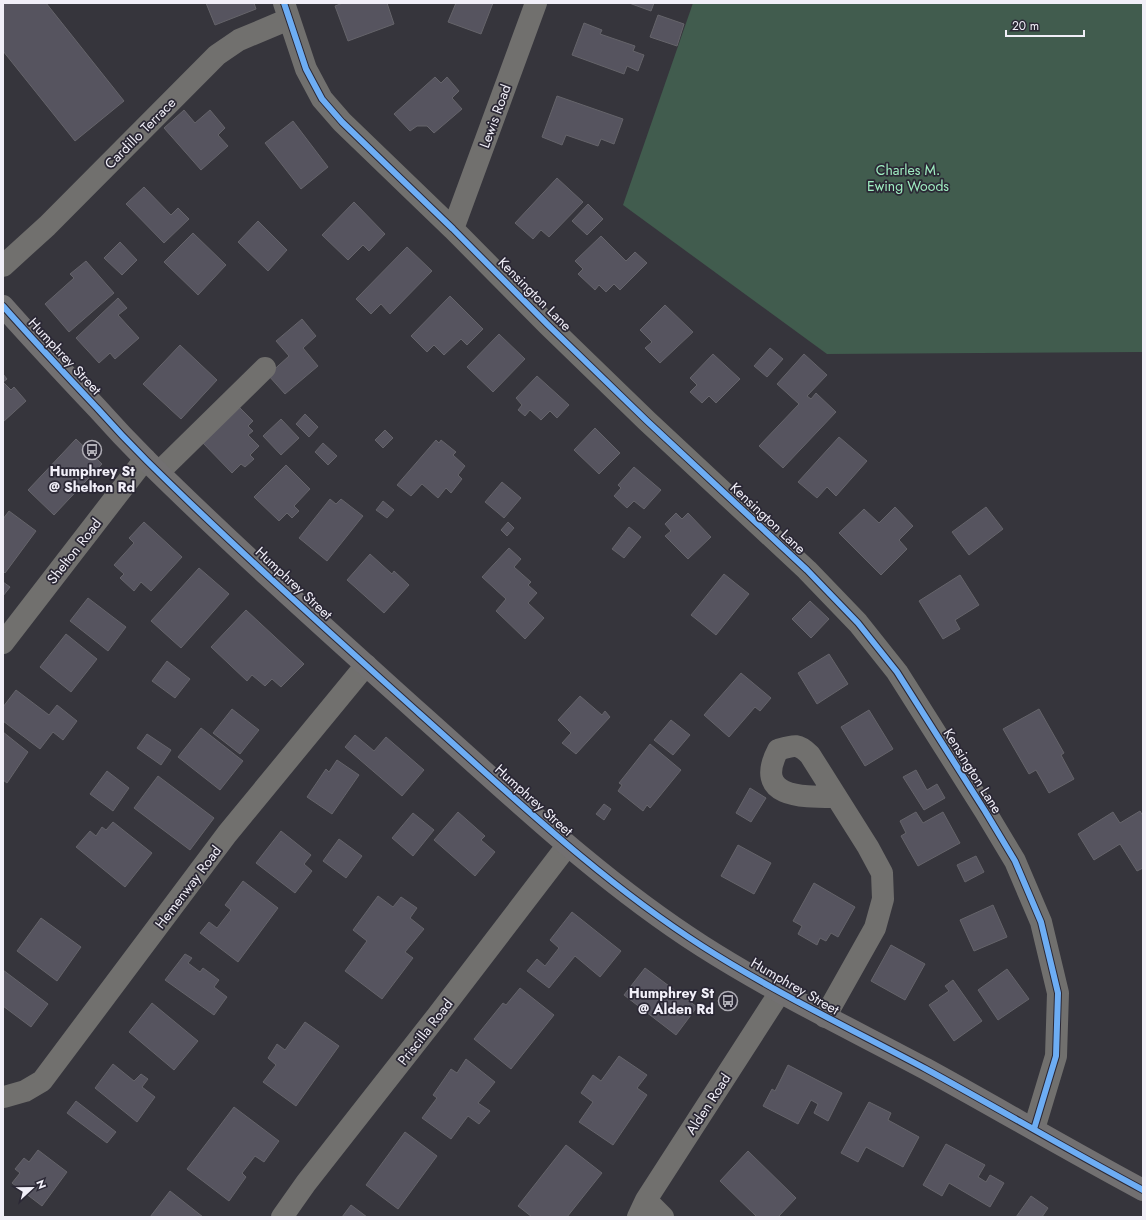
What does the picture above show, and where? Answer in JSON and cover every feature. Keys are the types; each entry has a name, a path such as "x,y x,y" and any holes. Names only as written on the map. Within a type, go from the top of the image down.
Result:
{"main road":[{"name":"Humphrey Street","path":"3,306 40,348 152,466 366,665 567,846 622,891 702,946 780,992 930,1072 1143,1190"}],"street":[{"name":"Lewis Road","path":"454,229 536,3"},
{"name":"Kensington Lane","path":"286,11 306,69 322,99 342,122 454,229 548,325 642,416 807,570 858,623 897,672 985,811 1015,862 1041,922 1058,993 1056,1056 1034,1129"},
{"name":"Cardillo Terrace","path":"3,266 47,226 217,55 286,11"},
{"name":"Shelton Road","path":"3,643 152,466 265,368"},
{"name":"Hemenway Road","path":"4,1097 25,1091 42,1081 227,834 366,665"},
{"path":"825,1017 875,928 883,899 882,873 868,847 836,797"},
{"name":"Priscilla Road","path":"282,1217 306,1183 437,1016 567,846"},
{"name":"Alden Road","path":"642,1209 780,992"},
{"path":"642,1209 663,1217"}],"green space":[{"name":"Charles M. Ewing Woods","path":"693,3 1143,3 1143,352 827,354 623,205"}],"building":[{"path":"3,3 46,3 124,101 75,141 3,51"},
{"path":"206,3 254,3 256,9 215,25"},
{"path":"343,3 387,3 394,24 348,41 335,6"},
{"path":"456,3 493,3 481,34 448,22"},
{"path":"629,3 654,3 651,11"},
{"path":"658,15 684,24 677,46 650,37"},
{"path":"584,23 602,30 600,34 635,46 633,51 644,55 638,71 627,66 624,74 572,55"},
{"path":"435,77 441,83 447,77 459,91 452,98 462,109 434,133 427,126 417,126 410,131 394,114"},
{"path":"557,96 623,119 614,144 601,139 598,146 566,135 562,145 542,137"},
{"path":"184,110 195,123 210,110 225,128 218,135 228,146 201,170 164,128"},
{"path":"293,121 328,167 301,189 265,143"},
{"path":"557,178 583,202 549,237 541,230 533,239 515,223"},
{"path":"144,187 171,215 178,208 189,219 164,243 126,204"},
{"path":"354,202 385,234 369,251 363,245 348,260 322,235"},
{"path":"588,204 603,219 587,235 572,221"},
{"path":"258,221 287,250 268,271 238,242"},
{"path":"193,233 226,265 198,295 164,262"},
{"path":"601,236 626,261 635,252 647,263 620,290 614,284 606,292 599,285 595,290 578,274 583,269 575,261"},
{"path":"120,242 137,260 122,275 104,258"},
{"path":"407,247 432,271 390,314 381,304 371,314 356,299"},
{"path":"86,261 114,293 69,332 45,304 74,278 70,274"},
{"path":"450,296 483,329 467,345 461,339 444,355 434,345 427,352 411,336"},
{"path":"118,298 127,308 118,315 139,338 115,359 110,353 99,363 76,338"},
{"path":"665,305 693,332 660,363 645,348 652,342 640,330"},
{"path":"302,319 316,336 303,348 318,366 285,394 268,375 289,356 276,341"},
{"path":"499,334 525,359 493,392 467,367"},
{"path":"180,345 217,380 181,419 143,384"},
{"path":"770,348 783,359 767,377 754,366"},
{"path":"713,354 740,379 716,403 709,396 702,403 690,392 697,385 690,378"},
{"path":"804,354 827,375 807,396 811,399 816,393 836,412 783,468 759,446 799,404 777,384"},
{"path":"3,374 7,379 3,382"},
{"path":"537,376 569,405 557,418 550,411 541,420 530,410 525,416 518,410 522,405 516,398"},
{"path":"3,382 11,390 14,387 26,401 3,422"},
{"path":"238,406 253,421 248,426 253,431 248,435 259,446 250,455 254,459 245,467 241,464 232,473 201,441"},
{"path":"305,414 318,427 309,437 296,424"},
{"path":"281,419 299,438 281,455 263,436"},
{"path":"595,428 620,453 599,474 574,450"},
{"path":"385,430 393,438 383,448 375,440"},
{"path":"839,437 867,461 836,496 827,487 817,498 798,482"},
{"path":"76,439 102,464 54,515 28,490"},
{"path":"436,440 439,443 441,440 456,452 453,455 465,466 458,475 462,479 451,493 446,488 438,498 422,484 411,496 397,485"},
{"path":"323,443 337,456 328,465 315,452"},
{"path":"286,465 310,489 294,506 299,511 292,518 287,513 279,521 254,497"},
{"path":"634,467 661,490 644,509 634,501 627,508 614,496 621,488 618,485"},
{"path":"502,482 521,498 504,518 485,502"},
{"path":"330,499 336,504 341,499 363,516 327,561 299,538"},
{"path":"383,501 394,510 387,518 376,510"},
{"path":"895,507 913,526 899,540 907,549 881,575 839,533 864,509 879,523"},
{"path":"986,507 1003,529 969,555 952,532"},
{"path":"9,511 36,531 5,573 3,571 3,519"},
{"path":"676,513 682,519 688,513 711,537 688,559 665,536 671,531 665,524"},
{"path":"144,522 182,557 151,591 141,582 134,591 120,578 124,574 114,565 134,543 129,538"},
{"path":"508,522 514,528 507,536 501,530"},
{"path":"629,527 641,537 624,558 612,549"},
{"path":"509,548 521,559 514,567 531,582 528,585 537,593 528,603 544,618 525,639 496,611 506,599 482,577"},
{"path":"370,554 392,574 394,571 409,585 384,613 347,580"},
{"path":"199,568 229,594 181,648 151,621"},
{"path":"724,574 749,594 716,635 691,615"},
{"path":"960,575 979,605 955,620 960,629 943,639 919,601"},
{"path":"3,582 10,587 3,596"},
{"path":"88,598 126,627 108,651 70,621"},
{"path":"810,601 829,619 811,638 792,619"},
{"path":"246,610 304,664 281,687 272,679 265,686 252,675 247,681 211,647"},
{"path":"66,634 97,659 71,692 40,667"},
{"path":"829,654 848,684 817,704 798,673"},
{"path":"167,661 190,679 175,698 152,681"},
{"path":"741,673 771,698 760,711 755,707 729,737 704,715"},
{"path":"16,690 49,715 57,705 77,721 63,740 53,732 40,749 3,721 3,707"},
{"path":"580,696 602,715 605,711 610,717 576,754 562,743 571,733 558,720"},
{"path":"232,709 259,730 240,754 213,733"},
{"path":"1039,709 1064,753 1061,755 1074,779 1049,793 1036,770 1029,774 1003,729"},
{"path":"869,710 893,749 865,766 841,727"},
{"path":"671,720 690,735 673,755 654,740"},
{"path":"201,728 243,761 220,790 178,757"},
{"path":"3,732 28,752 7,783 3,780"},
{"path":"147,734 171,750 161,765 137,748"},
{"path":"355,735 374,751 386,737 424,770 402,796 345,747"},
{"path":"650,744 681,770 650,808 647,805 643,811 618,791 622,785 619,783"},
{"path":"337,760 359,775 332,814 307,797 326,769 329,772"},
{"path":"916,770 927,790 937,784 945,798 924,810 903,777"},
{"path":"107,771 129,788 113,811 90,794"},
{"path":"158,776 214,818 190,850 134,808"},
{"path":"750,788 766,798 751,822 736,813"},
{"path":"604,804 611,809 604,820 596,814"},
{"path":"1140,811 1143,816 1143,868 1137,871 1120,844 1094,860 1078,834 1113,812 1120,823"},
{"path":"458,812 485,836 481,840 495,852 475,876 434,840"},
{"path":"916,812 923,823 943,812 960,843 918,866 901,836 906,833 900,821"},
{"path":"413,813 434,830 413,856 392,838"},
{"path":"113,822 152,853 125,887 76,847 90,831 96,836 102,827 106,830"},
{"path":"281,831 311,855 304,864 312,871 295,893 256,863"},
{"path":"339,839 362,856 346,878 323,861"},
{"path":"738,845 771,863 754,894 721,876"},
{"path":"976,856 984,872 965,882 957,865"},
{"path":"243,881 278,908 238,962 200,933 209,922 217,928 231,910 225,905"},
{"path":"814,883 855,907 838,937 831,933 826,941 820,938 817,945 798,934 802,926 793,921"},
{"path":"378,896 393,907 401,897 417,908 410,918 424,929 405,952 413,958 382,999 345,971 367,941 353,930"},
{"path":"993,905 1007,937 974,951 960,920"},
{"path":"572,912 621,951 600,977 575,956 549,988 527,971 537,959 545,966 559,948 550,940"},
{"path":"41,918 81,947 57,981 17,951"},
{"path":"891,945 925,964 905,1000 871,981"},
{"path":"185,954 192,958 188,963 200,972 203,968 219,980 214,987 227,997 214,1015 165,980"},
{"path":"645,968 697,1007 676,1035 624,995"},
{"path":"1007,969 1029,999 998,1020 978,990"},
{"path":"3,970 48,1004 31,1027 3,1006"},
{"path":"953,980 982,1021 954,1041 929,1005 949,991 945,986"},
{"path":"520,988 554,1015 511,1069 474,1039 503,1003 506,1005"},
{"path":"152,1003 198,1041 174,1070 129,1032"},
{"path":"305,1022 339,1046 296,1106 263,1082 276,1065 268,1058 277,1044 285,1050"},
{"path":"619,1056 647,1075 637,1088 647,1095 613,1145 579,1122 593,1102 581,1093 593,1075 601,1081"},
{"path":"466,1059 495,1082 478,1103 490,1111 479,1124 468,1116 451,1139 422,1118 437,1098 433,1095 451,1069 457,1073"},
{"path":"113,1064 134,1081 141,1074 148,1079 142,1087 155,1097 137,1122 95,1088"},
{"path":"788,1065 842,1093 828,1121 814,1113 818,1104 811,1100 798,1124 763,1106 772,1089 775,1091"},
{"path":"76,1101 116,1132 107,1143 67,1113"},
{"path":"869,1102 891,1113 888,1120 919,1137 903,1167 866,1147 858,1162 841,1153"},
{"path":"234,1107 279,1141 264,1162 255,1156 242,1173 246,1177 229,1201 187,1169"},
{"path":"405,1132 437,1156 398,1209 366,1185"},
{"path":"946,1144 985,1165 978,1177 986,1182 990,1175 1004,1183 990,1207 949,1183 942,1196 923,1185"},
{"path":"566,1145 602,1173 567,1217 532,1217 518,1206"},
{"path":"38,1150 67,1172 42,1206 12,1183 20,1173 15,1169 24,1158 29,1162"},
{"path":"748,1151 796,1198 778,1217 757,1217 720,1181"},
{"path":"170,1191 203,1217 150,1217"},
{"path":"1031,1196 1048,1208 1042,1217 1016,1217"},
{"path":"351,1205 367,1217 342,1217"}],"cycle path":[{"path":"284,3 306,69 322,99 342,122 453,229 548,325 647,421 807,570 858,623 897,672 1015,861 1041,922 1058,993 1056,1056 1034,1129"},
{"path":"3,306 128,442 214,526 522,806 556,836 627,893 664,920 729,963 813,1010 926,1069 1143,1190"}],"place":[{"name":"Humphrey St @ Shelton Rd","path":"92,450"},
{"name":"Humphrey St @ Alden Rd","path":"728,1001"}]}
